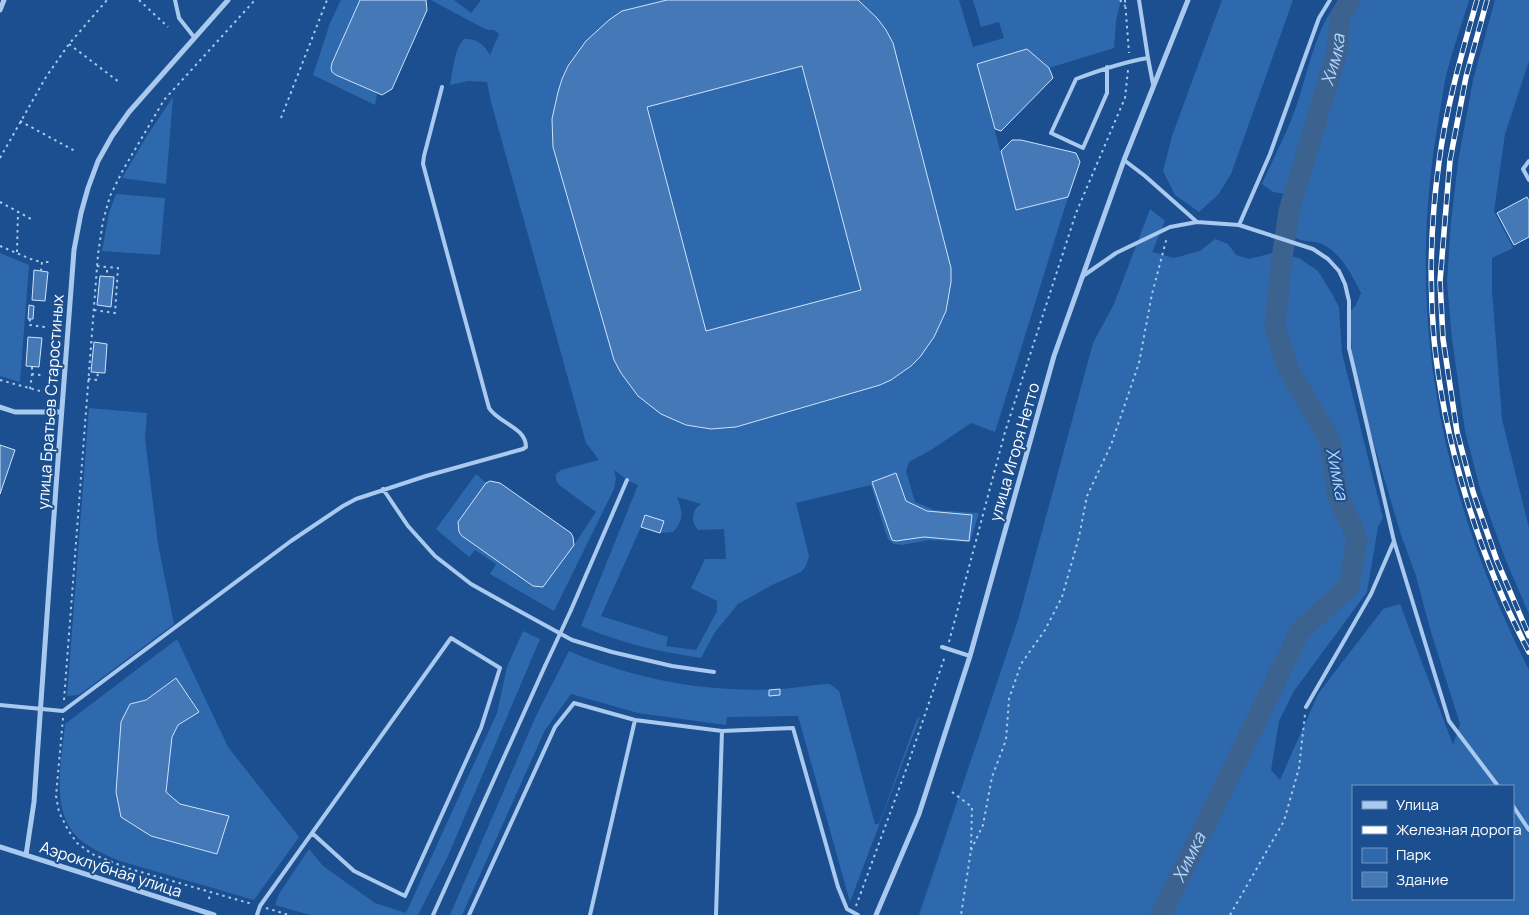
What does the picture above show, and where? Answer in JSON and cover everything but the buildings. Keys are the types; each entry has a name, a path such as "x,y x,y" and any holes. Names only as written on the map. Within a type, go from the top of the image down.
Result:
{"street":[{"path":"0,10 4,0"},
{"name":"улица Братьев Старостиных","path":"26,855 34,802 74,250 81,213 98,160 129,112 228,0"},
{"name":"улица Игоря Нетто","path":"876,915 919,814 970,656 1054,356 1124,160 1188,0"},
{"path":"0,407 15,412 61,412"},
{"name":"Аэроклубная улица","path":"0,847 214,915"}],"lane":[{"path":"176,0 179,18 194,37"},
{"path":"1139,0 1154,85"},
{"path":"1239,226 1270,154 1319,18 1330,0"},
{"path":"1107,67 1106,92 1083,148 1051,133 1076,79 1107,67 1148,58"},
{"path":"0,705 63,711 291,541 343,506 383,489 526,447 524,438 519,432 493,415 489,408 423,164 442,87"},
{"path":"1124,160 1197,222"},
{"path":"1529,160 1523,169 1529,180"},
{"path":"1082,277 1116,253 1170,228 1197,222 1239,226 1298,244 1314,250 1328,259 1340,271 1349,302 1349,348 1394,541 1449,721 1497,785"},
{"path":"433,915 571,610 626,480"},
{"path":"383,489 408,526 435,556 471,584 529,617 572,640 612,652 672,666 714,672"},
{"path":"1306,707 1371,594 1394,541"},
{"path":"256,915 260,906 312,833 451,638 500,668 481,728 404,896 354,871 312,833"},
{"path":"942,647 970,656"},
{"path":"469,915 555,727 574,703 635,720 722,731 793,728 838,887 847,909 858,915"},
{"path":"590,915 635,720"},
{"path":"716,915 722,731"},
{"path":"1514,808 1529,830"}],"path":[{"path":"0,158 46,77 68,44 107,0"},
{"path":"140,0 168,27"},
{"path":"256,0 164,100 123,170 110,196 103,221 97,266 56,796 59,812 68,830 77,843 92,854 127,868 289,915"},
{"path":"281,118 327,0"},
{"path":"1120,0 1126,8"},
{"path":"856,906 904,777 947,649 1005,432 1076,213 1124,98 1129,43 1125,0"},
{"path":"68,44 119,82"},
{"path":"20,121 75,151"},
{"path":"0,202 32,220"},
{"path":"17,253 18,212"},
{"path":"972,850 983,825 992,777 1006,740 1009,699 1020,664 1045,630 1062,597 1079,537 1087,496 1111,445 1138,363 1152,294 1170,228"},
{"path":"0,246 33,260 52,262"},
{"path":"41,271 42,262"},
{"path":"94,310 115,312 116,299 118,268 97,266"},
{"path":"107,267 107,277"},
{"path":"112,298 116,299"},
{"path":"30,319 29,325 46,327"},
{"path":"30,389 32,367"},
{"path":"88,379 97,380 98,372"},
{"path":"32,374 41,375"},
{"path":"0,380 40,391"},
{"path":"1230,915 1284,820 1299,768 1306,707"},
{"path":"952,792 972,807 972,850 961,915"},
{"path":"208,899 210,892"}],"green space":[{"path":"341,0 360,0 332,62 333,72 377,94 375,105 313,75 330,23"},
{"path":"431,0 454,0 471,13 481,0 959,0 973,47 1004,38 999,22 981,27 973,0 1121,0 1116,21 1114,48 1049,68 1027,49 977,64 1016,210 1068,197 995,432 971,423 931,450 909,462 906,471 915,502 934,510 979,513 970,542 929,540 902,545 894,544 888,539 871,485 796,503 809,556 806,566 801,572 774,584 738,604 715,632 701,658 640,646 581,626 638,485 627,480 614,470 616,478 614,489 554,611 490,574 496,564 475,550 469,557 436,529 476,474 486,483 458,522 459,532 533,586 543,587 596,512 559,485 556,480 556,474 561,470 599,460 586,443 487,82 468,81 450,85 456,54 464,39 480,43 490,55 499,34 494,30 483,28","holes":["677,497 701,504 694,513 694,525 698,530 724,529 726,559 705,559 691,588 717,601 717,611 696,650 666,646 668,637 601,616 641,527 660,533 673,532 681,520"]},
{"path":"1222,0 1293,0 1231,174 1218,195 1199,212 1175,195 1163,171 1172,136"},
{"path":"1341,0 1469,0 1446,78 1429,190 1426,261 1429,332 1438,401 1452,469 1472,537 1498,604 1529,670 1529,915 919,915 1018,620 1093,343 1114,304 1150,209 1165,221 1152,252 1174,258 1200,251 1215,239 1228,244 1236,255 1249,259 1273,253 1299,258 1318,271 1339,307 1342,353 1383,518 1378,527 1367,592 1294,691 1279,721 1271,770 1280,780 1318,694 1383,609 1400,604 1453,745 1460,724 1359,394 1352,351 1349,313 1356,305 1361,293 1346,266 1331,249 1319,243 1298,239 1286,231 1280,220 1289,199 1286,194 1273,192 1262,184 1284,138 1325,21"},
{"path":"1495,0 1529,0 1529,61 1505,134 1494,211 1513,248 1492,258 1492,291 1502,419 1529,528 1529,614 1506,561 1481,492 1465,431 1452,339 1447,282 1458,162 1473,80"},
{"path":"173,97 166,184 122,178 145,139"},
{"path":"116,194 165,198 160,255 102,251 109,213"},
{"path":"0,253 29,265 20,382 0,376"},
{"path":"89,408 147,413 145,438 158,544 174,624 79,695 67,696"},
{"path":"523,631 540,639 448,856 418,915 310,915 275,905 279,894 309,849 323,866 375,903 406,913 497,713 507,667"},
{"path":"177,639 228,747 299,837 254,900 120,861 104,854 79,839 70,827 64,814 61,800 60,769 65,724"},
{"path":"569,651 620,670 646,677 700,686 754,690 830,684 839,691 875,824 879,824 917,719 920,717 850,902 798,716 727,717 726,725 638,713 571,694 545,730 462,915 450,915 536,716"}],"waterway":[{"name":"Химка","path":"1161,915 1300,631 1349,586 1357,539 1338,496 1330,440 1288,369 1275,327 1289,211 1337,52 1340,17 1350,0"}],"railway":[{"path":"1477,0 1450,101 1439,162 1432,250 1434,339 1446,419 1467,500 1495,579 1529,652"},
{"path":"1487,0 1466,77 1450,160 1440,281 1443,339 1457,432 1473,492 1497,561 1529,636"}]}
